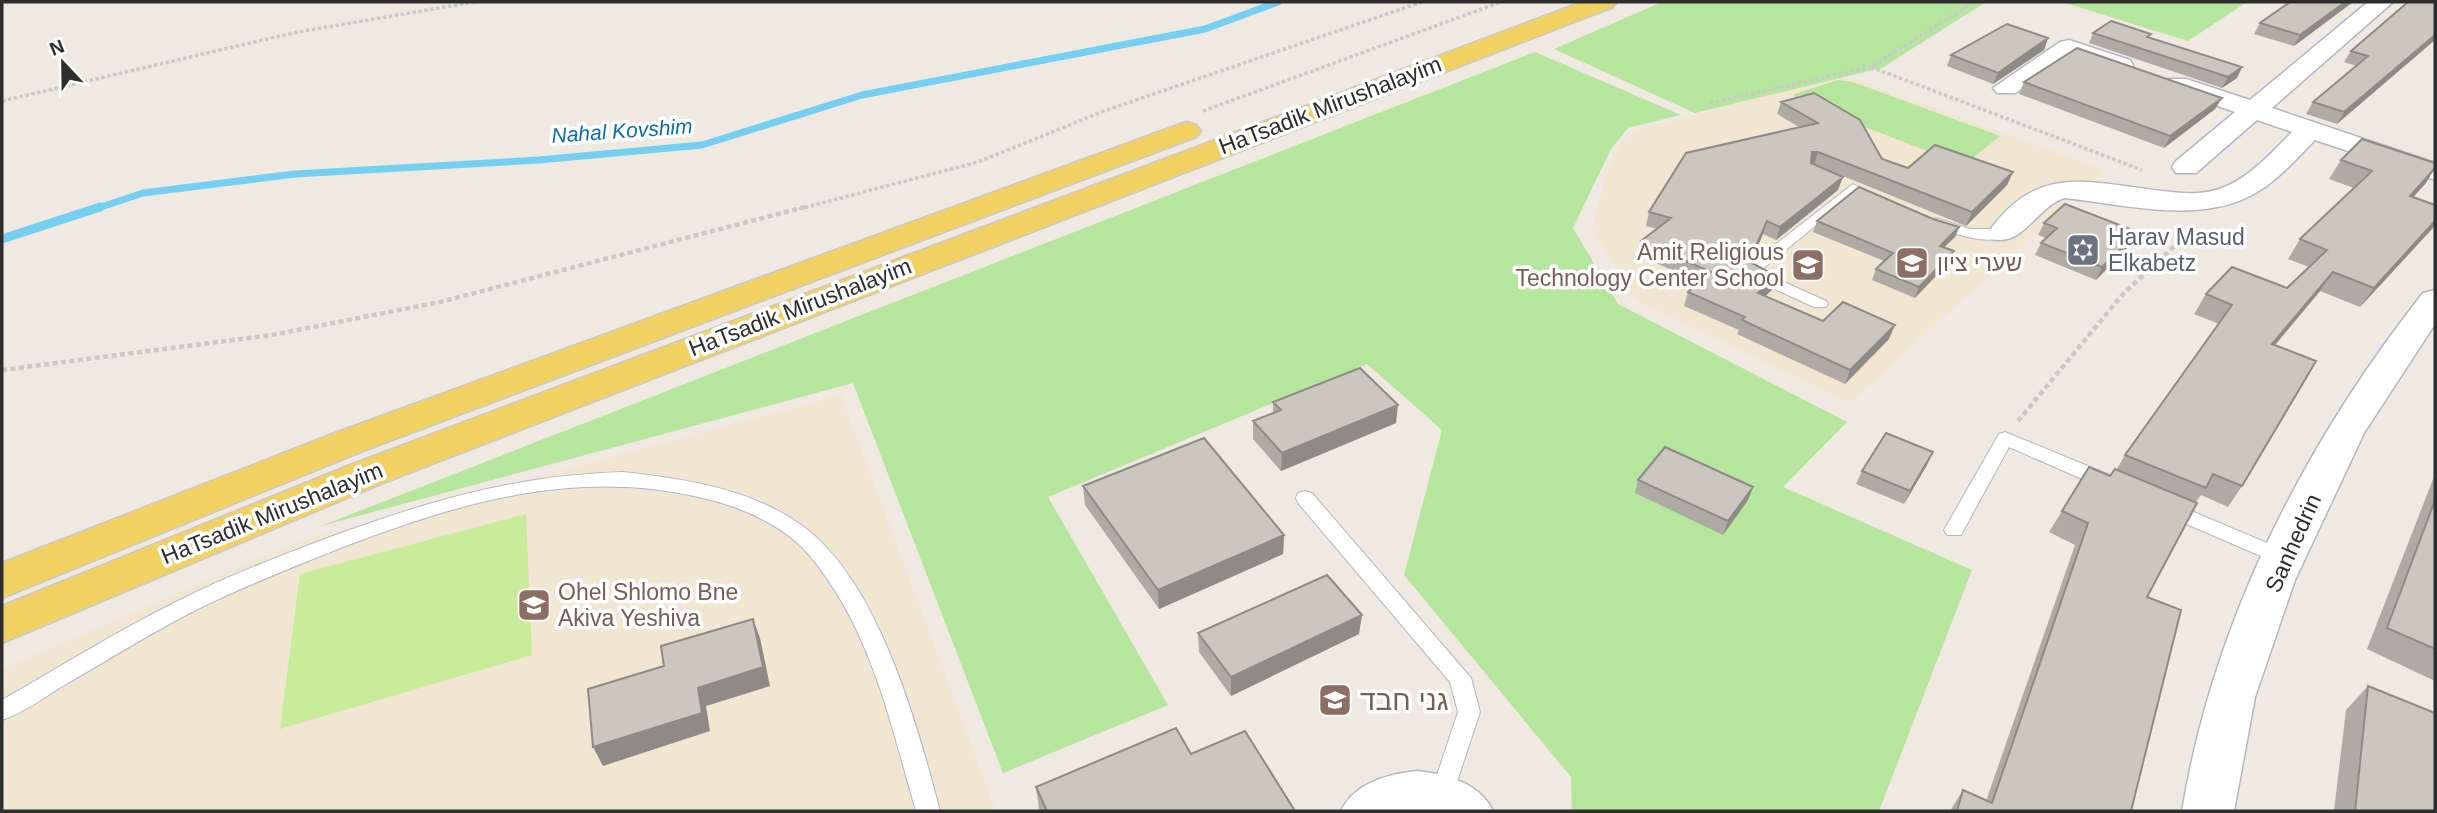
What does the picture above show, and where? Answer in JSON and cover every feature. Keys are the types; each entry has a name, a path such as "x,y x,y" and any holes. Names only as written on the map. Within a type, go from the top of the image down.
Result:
{"main road":[{"name":"HaTsadik Mirushalayim","path":"2,581 349,442 1540,2"},
{"name":"HaTsadik Mirushalayim","path":"2,625 365,474 1604,2"}],"street":[{"path":"2186,167 2382,2"},
{"path":"2006,88 2069,47 2435,172"},
{"path":"2003,233 2042,196 2062,189 2182,202 2202,202 2233,196 2246,190 2310,130"},
{"name":"Sanhedrin","path":"2207,811 2235,682 2284,558 2349,422 2396,348 2435,300"},
{"path":"1365,811 1373,803 1394,794 1418,792 1456,804"}],"lane":[{"path":"1820,304 1749,272 1859,190 1833,179"},
{"path":"1915,214 1969,234 2003,233"},
{"path":"1954,530 2005,438 2119,487"},
{"path":"2,711 167,616 259,572 388,522 502,489 584,479 643,480 698,487 758,508 814,547 853,598 880,651 928,811"},
{"path":"1305,498 1460,678 1469,712 1456,804"},
{"path":"2157,503 2284,558"}],"path":[{"path":"2,101 297,32 475,2"},
{"path":"2,370 272,335 440,302 978,162 1104,111 1422,2"},
{"path":"1710,103 1871,68 1973,2"},
{"path":"1871,68 2142,171"},
{"path":"2005,438 2081,338 2158,256 2233,196"}],"shaded area":[{"name":"Amit Religious Technology Center School","path":"1835,78 1859,81 2105,170 1850,403 1638,301 1592,229 1609,164 1620,144 1634,131"},
{"name":"Ohel Shlomo Bne Akiva Yeshiva","path":"841,395 996,811 2,811 2,669 297,542"}],"green space":[{"path":"1662,2 1986,2 1882,68 1695,113 1554,49"},
{"path":"2062,2 2247,2 2188,41"},
{"path":"1535,52 1681,115 1628,128 1611,149 1573,228 1618,304 1847,422 1783,487 1972,570 1879,811 1572,811 1571,777 1404,575 1442,430 1367,364 1048,497 1168,705 1003,773 853,383 321,526"},
{"path":"1838,80 1853,82 2000,136 1964,165 1797,101 1794,94"},
{"path":"526,514 532,655 280,729 300,574"}],"building":[{"path":"2290,2 2345,2 2300,35 2260,23"},
{"path":"2408,2 2435,2 2435,35 2344,112 2313,102 2368,56 2351,51"},
{"path":"2111,21 2151,34 2147,37 2242,67 2228,77 2093,33"},
{"path":"2007,24 2048,38 1998,73 1951,55"},
{"path":"2077,48 2222,98 2170,136 2024,82"},
{"path":"1814,93 1860,120 1882,159 1908,168 1935,145 2013,172 1972,212 1818,152 1812,152 1811,163 1843,177 1780,227 1767,221 1756,246 1743,258 1776,276 1758,293 1823,321 1843,302 1895,325 1850,370 1742,320 1745,317 1688,292 1711,272 1641,241 1671,218 1649,212 1686,153 1818,123 1781,102"},
{"path":"2362,139 2435,163 2435,168 2410,196 2435,205 2435,221 2374,288 2333,272 2272,344 2316,361 2242,486 2213,474 2206,488 2125,455 2232,305 2206,294 2232,267 2287,288 2327,250 2300,239 2372,171 2341,160"},
{"path":"1859,187 1933,219 1959,227 1940,246 1954,251 1919,287 1876,269 1893,253 1817,221"},
{"name":"Harav Masud Elkabetz","path":"2065,204 2138,232 2102,267 2041,243 2057,228 2044,223"},
{"path":"1360,368 1398,405 1282,453 1253,421 1281,410 1273,402"},
{"path":"1886,433 1933,452 1910,491 1862,471"},
{"path":"1204,438 1284,535 1158,590 1083,486"},
{"path":"1665,447 1753,487 1728,521 1638,480"},
{"path":"2089,467 2110,476 2115,469 2197,503 2147,597 2181,610 2131,811 1957,811 1963,790 1992,803 2088,523 2062,511"},
{"path":"2435,500 2435,649 2387,628"},
{"path":"1327,575 1362,615 1231,677 1198,633"},
{"path":"753,619 763,667 698,688 702,713 593,747 588,689 664,666 661,646"},
{"path":"2368,686 2435,713 2435,811 2355,811"},
{"path":"1176,728 1191,754 1245,731 1295,811 1047,811 1036,787"}],"waterway":[{"name":"Nahal Kovshim","path":"95,209 143,193 295,174 539,160 702,145 862,95 1205,29 1278,2"},
{"name":"Nahal Kovshim","path":"2,239 100,207"}],"place":[{"name":"Harav Masud Elkabetz","path":"2083,250"},
{"name":"שערי ציון","path":"1912,263"},
{"name":"Amit Religious Technology Center School","path":"1808,265"},
{"name":"Ohel Shlomo Bne Akiva Yeshiva","path":"534,605"},
{"name":"גני חבד","path":"1335,700"}]}
